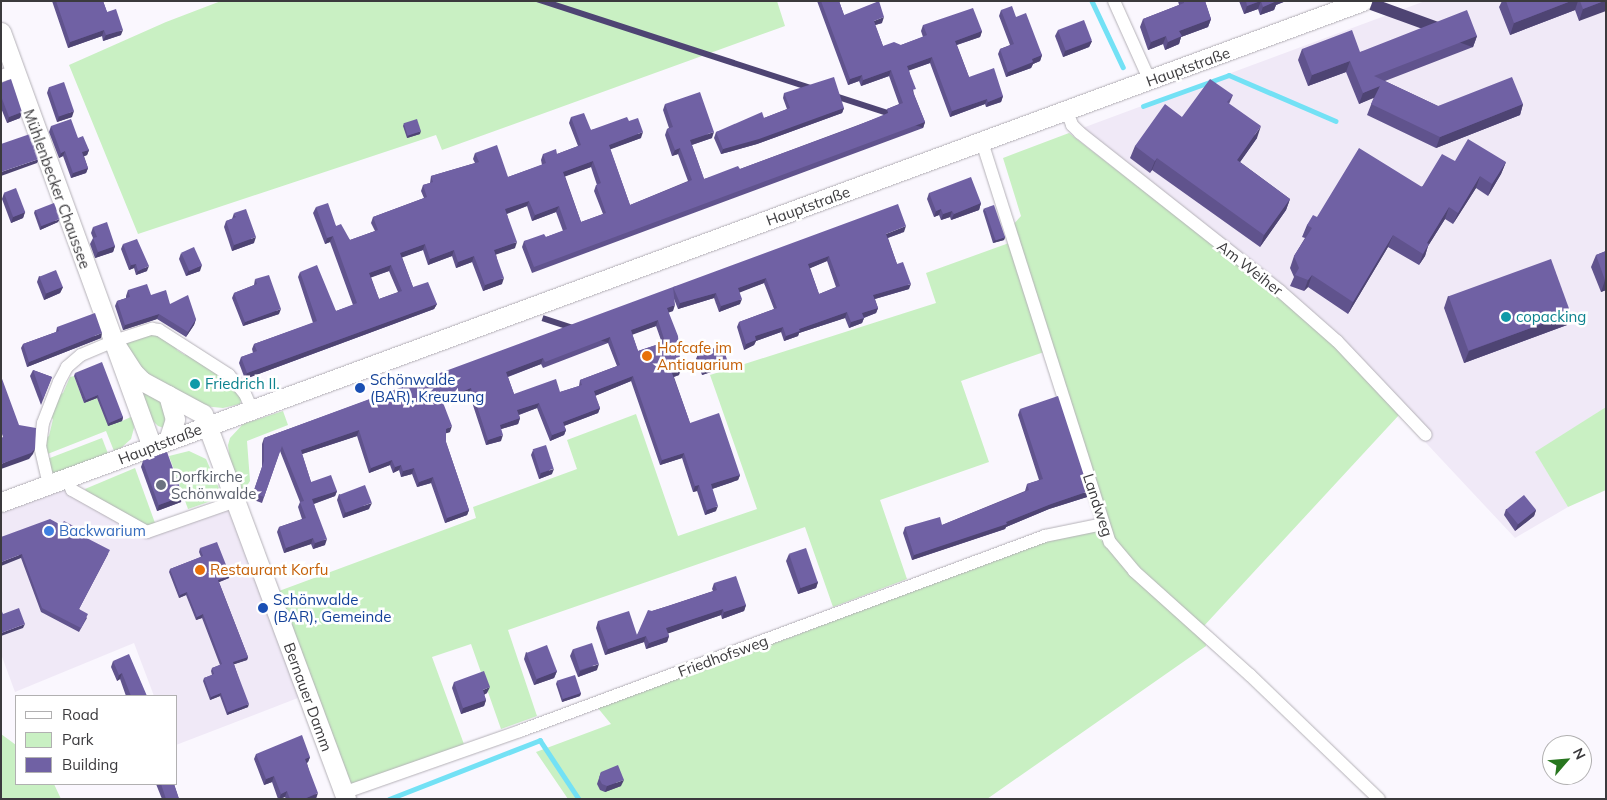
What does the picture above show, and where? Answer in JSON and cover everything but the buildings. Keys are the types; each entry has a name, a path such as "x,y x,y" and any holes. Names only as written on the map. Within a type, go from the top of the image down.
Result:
{"main road":[{"name":"Hauptstraße","path":"1,502 1150,81 1363,1"},
{"name":"Mühlenbecker Chaussee","path":"1,32 8,73 114,343 160,443"},
{"name":"Mühlenbecker Chaussee","path":"114,343 133,372 142,381 203,414 208,426"},
{"path":"160,443 175,419 168,395"},
{"name":"Bernauer Damm","path":"208,426 345,796"}],"street":[{"path":"1114,1 1150,81"},
{"name":"Am Weiher","path":"1067,111 1072,126 1080,134 1280,291 1338,340 1426,435"},
{"name":"Landweg","path":"982,142 1081,457 1100,506 1103,524 1110,542 1134,571 1250,675 1379,799"},
{"path":"49,485 40,447 43,423 59,382 74,360 114,343 152,329 159,330 229,375 245,394 252,410"},
{"path":"67,479 72,490 147,532 236,501"},
{"name":"Friedhofsweg","path":"345,796 1045,536 1103,524"}],"shaded area":[{"path":"1425,1 1606,1 1606,407 1536,453 1568,507 1515,538 1355,367 1266,286 1069,133"},
{"path":"64,489 147,533 232,505 303,696 178,744 178,695 154,695 134,643 15,692 1,654 1,512"}],"green space":[{"path":"221,1 777,1 785,26 442,150 436,135 138,234 69,65 166,22"},
{"path":"1069,133 1266,286 1320,331 1399,415 1203,627 1110,542 1012,226 1021,216 1003,158"},
{"path":"1009,243 1044,352 961,381 989,462 880,500 907,579 833,607 805,527 508,630 537,716 501,729 471,644 432,657 465,747 351,784 279,591 476,518 473,507 577,469 567,440 636,414 678,536 757,509 710,375 936,303 926,273"},
{"path":"154,332 175,343 177,350 185,355 188,351 226,375 242,397 240,404 223,408 203,406 144,378 123,344"},
{"path":"74,376 84,403 97,398 122,421 133,416 134,428 131,439 121,448 114,451 106,431 45,455 45,438 49,436 53,419 50,417 58,395 63,393 70,377"},
{"path":"139,388 156,394 166,410 164,428 158,426 149,417"},
{"path":"1606,407 1606,490 1568,507 1535,452"},
{"path":"283,411 288,425 247,441 250,481 241,495 230,463 228,445 230,438 243,424"},
{"path":"102,438 108,454 52,475 46,460"},
{"path":"189,451 206,459 221,493 217,499 188,509 169,456"},
{"path":"135,468 155,523 146,527 87,493 85,489"},
{"path":"1102,526 1108,542 1205,637 1206,646 987,799 568,799 536,752 611,724 597,707 794,636 1045,538"},
{"path":"1,734 15,744 15,785 54,785 61,799 1,799"}],"waterway":[{"path":"1092,1 1123,67"},
{"path":"1143,106 1229,75 1336,121"},
{"path":"389,799 540,740 579,799"}],"place":[{"name":"copacking","path":"1506,317"},
{"name":"Hofcafe im Antiquarium","path":"647,356"},
{"name":"Friedrich II.","path":"195,384"},
{"name":"Schönwalde (BAR), Kreuzung","path":"360,388"},
{"name":"Dorfkirche Schönwalde","path":"161,485"},
{"name":"Backwarium","path":"49,531"},
{"name":"Restaurant Korfu","path":"200,570"},
{"name":"Schönwalde (BAR), Gemeinde","path":"263,608"}]}
